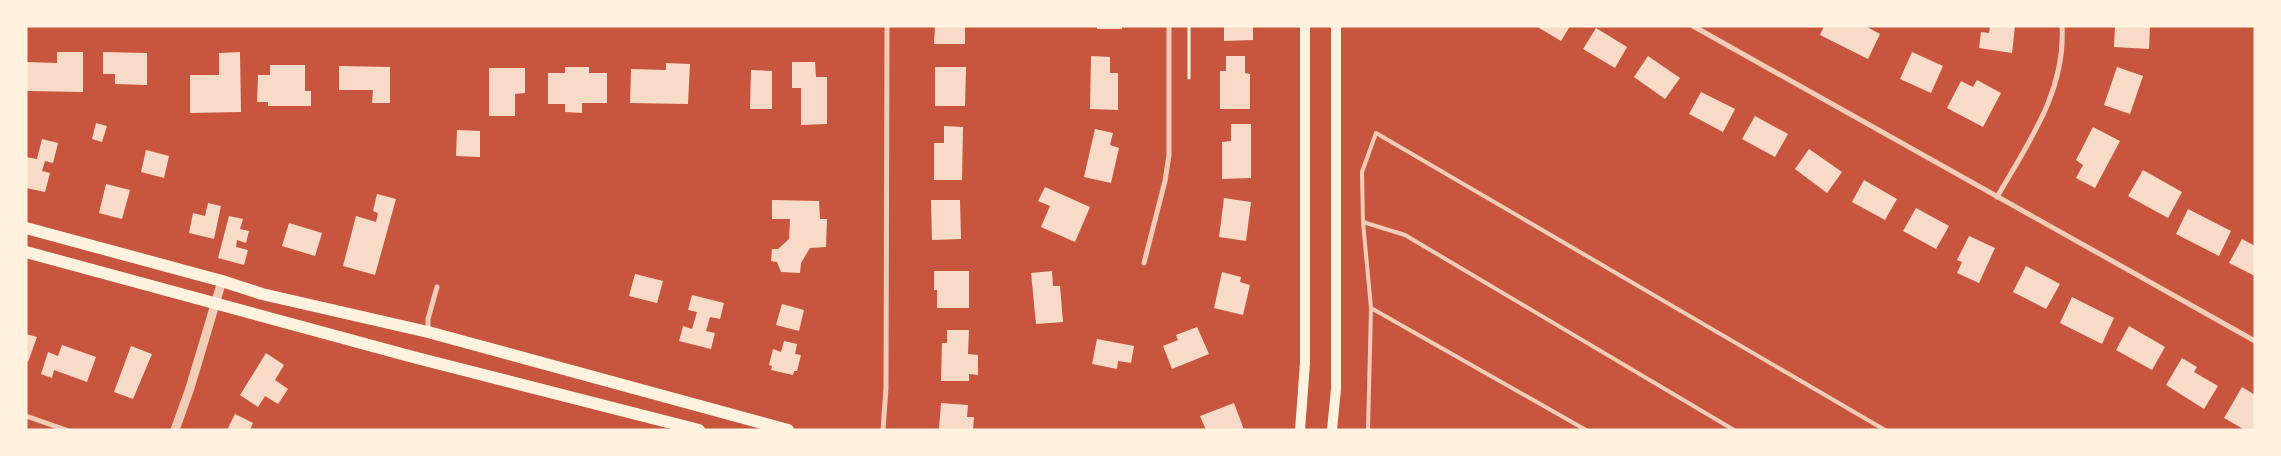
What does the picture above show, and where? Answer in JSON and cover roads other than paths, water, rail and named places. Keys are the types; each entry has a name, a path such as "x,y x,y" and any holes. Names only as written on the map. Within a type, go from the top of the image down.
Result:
{"main road":[{"path":"1300,430 1305,364 1305,26"},
{"path":"1332,430 1336,389 1336,26"},
{"path":"26,228 222,281 262,294 428,332 788,430"},
{"path":"26,252 413,357 699,430"}],"street":[{"path":"883,430 886,388 887,26"},
{"path":"1144,263 1165,181 1169,155 1169,26"},
{"path":"1693,26 2255,341"},
{"path":"1997,197 2042,119 2053,94 2060,67 2062,26"},
{"path":"176,430 222,281"},
{"path":"428,332 428,319 437,287"},
{"path":"26,416 66,430"}],"lane":[{"path":"1368,430 1371,308 1363,222 1362,172 1376,133 1886,430"},
{"path":"1363,222 1405,235 1734,430"},
{"path":"1371,308 1586,430"}]}
